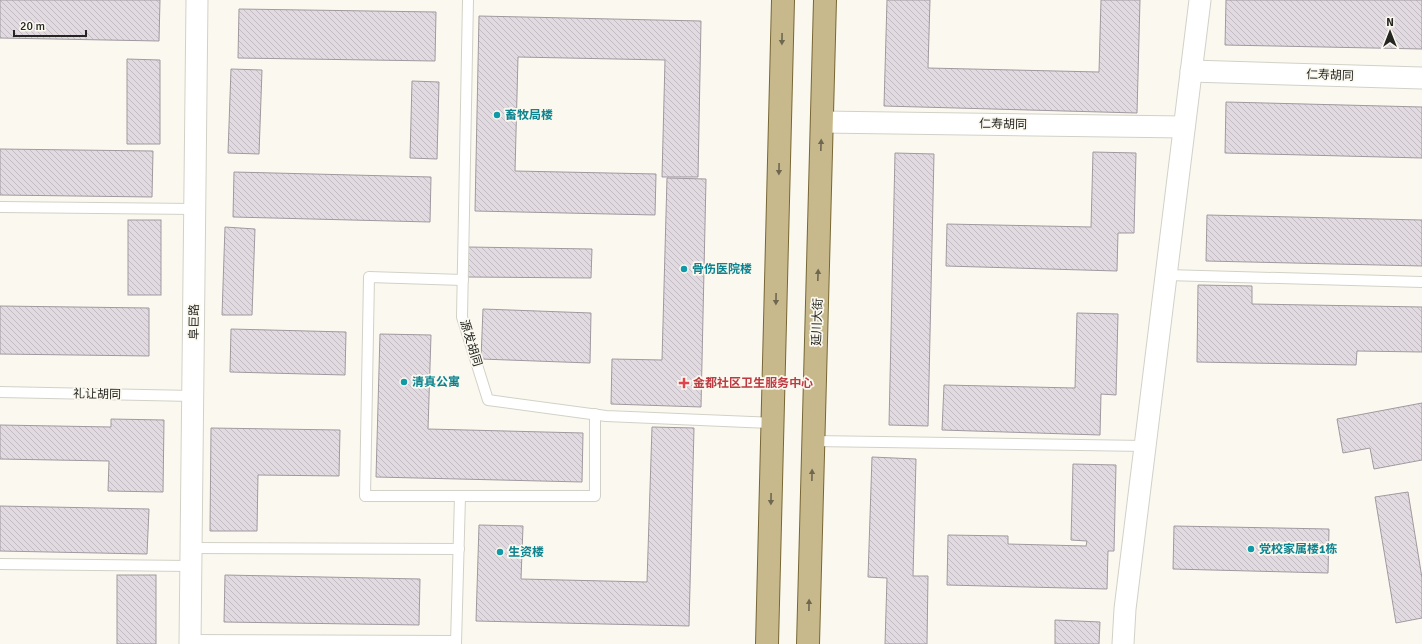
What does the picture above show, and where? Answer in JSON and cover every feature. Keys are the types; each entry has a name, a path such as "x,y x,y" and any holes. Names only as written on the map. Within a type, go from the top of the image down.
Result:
{"main road":[{"path":"767,644 783,0"},
{"name":"延川大街","path":"808,644 824,0"}],"street":[{"name":"阜巨路","path":"190,642 198,0"},
{"path":"1123,644 1125,609 1200,0"},
{"name":"仁寿胡同","path":"1191,71 1422,78"},
{"name":"仁寿胡同","path":"822,122 1184,126"}],"lane":[{"name":"源发胡同","path":"468,0 462,317 488,400 595,414 773,423"},
{"path":"0,207 195,209"},
{"path":"1166,275 1422,282"},
{"path":"463,280 369,276 365,496 595,496 595,414"},
{"name":"礼让胡同","path":"0,392 193,396"},
{"path":"813,441 1145,446"},
{"path":"190,642 456,642 460,496"},
{"path":"0,564 459,549"}],"building":[{"path":"0,0 160,0 159,41 0,38"},
{"path":"887,0 930,0 928,68 1099,72 1101,0 1140,0 1137,113 884,106"},
{"path":"1226,0 1422,0 1422,49 1225,45"},
{"path":"239,9 436,12 435,61 238,58"},
{"name":"畜牧局楼","path":"479,16 701,21 698,177 662,177 665,60 518,57 515,171 656,174 655,215 475,211"},
{"path":"127,59 160,60 160,144 127,144"},
{"path":"231,69 262,70 259,154 228,153"},
{"path":"412,81 439,82 437,159 410,158"},
{"path":"1226,102 1422,107 1422,158 1225,153"},
{"path":"0,149 153,151 152,197 0,195"},
{"path":"1093,152 1136,153 1134,233 1118,233 1117,271 946,266 947,224 1091,227"},
{"path":"895,153 934,154 928,426 889,425"},
{"path":"234,172 431,177 430,222 233,217"},
{"name":"骨伤医院楼","path":"667,178 706,179 701,407 611,404 612,359 662,360"},
{"path":"1207,215 1422,220 1422,266 1206,261"},
{"path":"128,220 161,220 161,295 128,295"},
{"path":"225,227 255,229 252,315 222,315"},
{"path":"468,247 592,249 591,278 467,277"},
{"path":"1198,285 1252,286 1252,304 1422,307 1422,352 1357,351 1356,365 1197,362"},
{"path":"0,306 149,308 149,356 0,354"},
{"path":"483,309 591,313 590,363 481,359"},
{"path":"1077,313 1118,314 1116,395 1101,394 1100,435 942,430 944,385 1075,388"},
{"path":"231,329 346,332 345,375 230,372"},
{"name":"清真公寓","path":"380,334 431,335 428,429 583,433 582,482 376,477"},
{"path":"1422,403 1422,460 1374,469 1370,448 1343,453 1337,419"},
{"path":"111,419 164,420 163,492 108,491 109,461 0,459 0,425 111,427"},
{"name":"生资楼","path":"652,427 694,428 689,626 476,621 479,525 523,526 521,579 647,582"},
{"path":"211,428 340,430 339,476 258,475 257,531 210,531"},
{"path":"872,457 916,459 913,576 928,576 927,644 885,644 887,578 868,577"},
{"path":"1073,464 1116,465 1114,551 1108,551 1107,589 947,585 948,535 1008,536 1008,544 1086,546 1087,541 1071,540"},
{"path":"1408,492 1422,578 1422,618 1396,623 1375,497"},
{"path":"0,506 149,509 147,554 0,551"},
{"name":"党校家属楼1栋","path":"1174,526 1329,529 1328,573 1173,569"},
{"path":"117,575 156,575 156,644 117,644"},
{"path":"225,575 420,579 419,625 224,622"},
{"path":"1055,620 1100,622 1099,644 1055,644"}],"place":[{"name":"畜牧局楼","path":"497,115"},
{"name":"骨伤医院楼","path":"684,269"},
{"name":"清真公寓","path":"404,382"},
{"name":"金都社区卫生服务中心","path":"684,383"},
{"name":"党校家属楼1栋","path":"1251,549"},
{"name":"生资楼","path":"500,552"}]}
